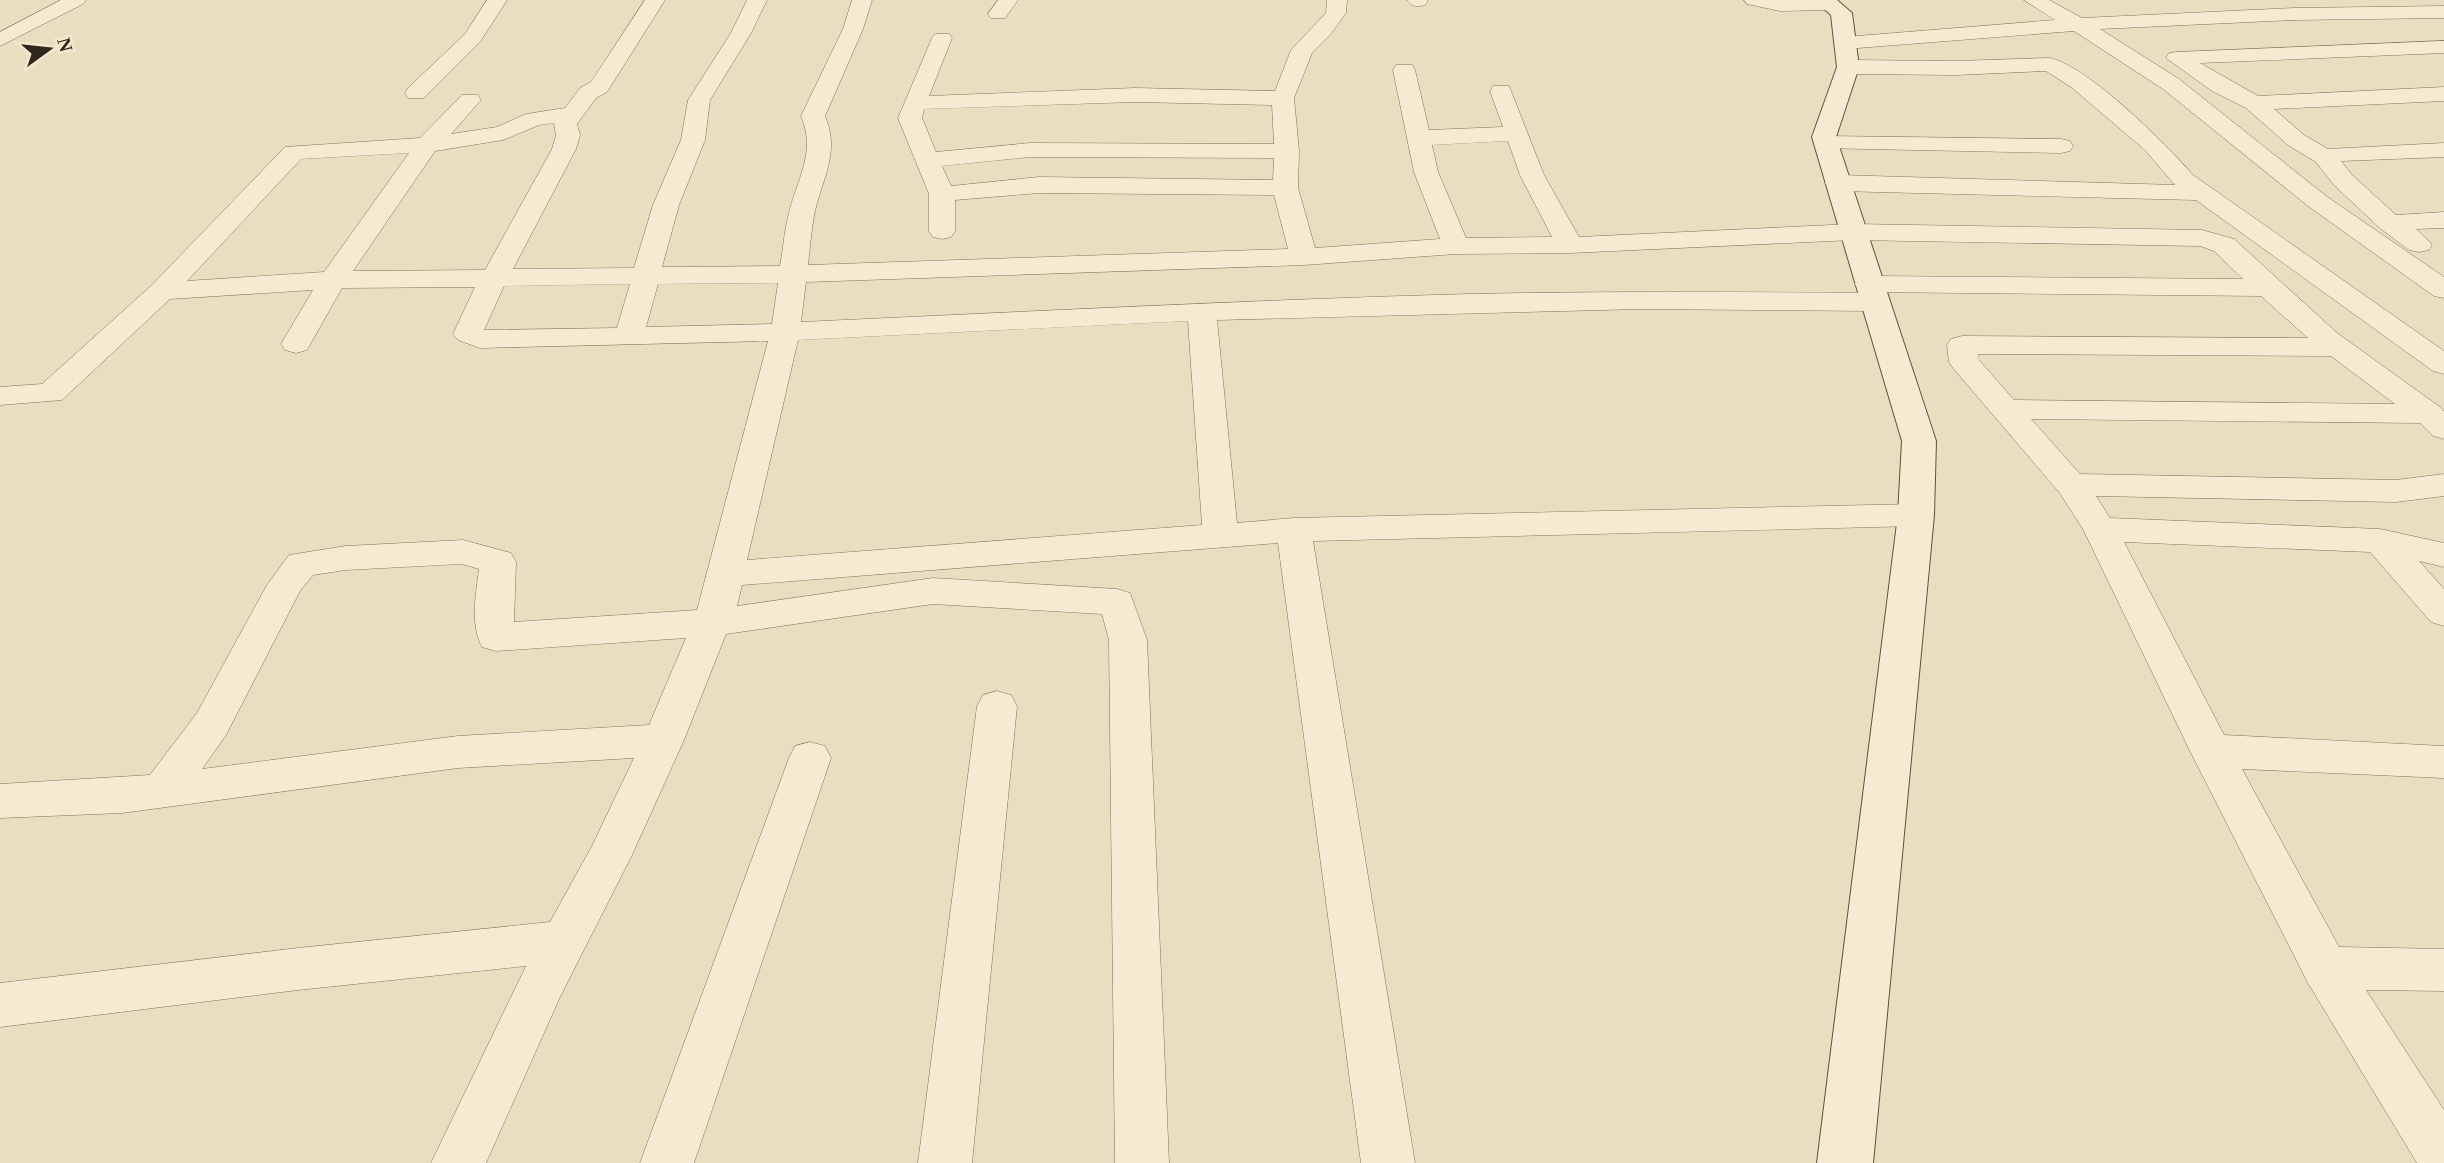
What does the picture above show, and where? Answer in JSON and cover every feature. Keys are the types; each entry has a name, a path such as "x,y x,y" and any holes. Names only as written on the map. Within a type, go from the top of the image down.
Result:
{"street":[{"path":"0,40 76,0"},
{"path":"416,93 473,38 497,0"},
{"path":"655,0 599,87 588,93 565,124 568,135 564,149 473,318 468,334 480,340 785,332 1202,312 1872,293 2268,288"},
{"path":"629,336 666,205 693,140 699,100 741,33 757,0"},
{"path":"458,1163 500,1071 610,855 663,740 712,623 727,574 785,332 801,216 818,158 821,134 813,116 853,29 862,0"},
{"path":"1304,257 1285,188 1287,151 1283,98 1302,50 1336,13 1337,0"},
{"path":"1754,0 1780,5 1826,2 1842,13 1846,55 1824,137 1919,441 1916,515 1845,1163"},
{"path":"2034,0 2078,24 2171,84 2317,201 2444,290"},
{"path":"1846,55 2078,24 2299,12 2444,12"},
{"path":"942,38 910,118 942,194 942,231"},
{"path":"2444,47 2177,58 2220,86 2253,103 2296,140 2325,157 2343,180 2390,223 2444,262"},
{"path":"1846,55 1956,68 2050,64 2080,82 2153,145 2184,180 2444,365"},
{"path":"1404,70 1431,185 1456,246"},
{"path":"1501,91 1532,174 1570,245"},
{"path":"915,103 1135,94 1283,98"},
{"path":"2253,103 2444,94"},
{"path":"296,344 334,280 427,145 470,100"},
{"path":"0,396 51,393 162,291 294,152 427,145 503,132 534,119 571,114"},
{"path":"1418,138 1516,134"},
{"path":"1826,143 2061,146"},
{"path":"926,160 1030,150 1287,151"},
{"path":"2325,157 2337,154 2444,150"},
{"path":"1838,183 2202,192"},
{"path":"942,194 1039,185 1285,188"},
{"path":"2390,223 2444,220"},
{"path":"162,291 334,280 792,274 1122,265 1304,257 1456,246 1570,245 1853,232 2202,238 2224,245 2268,288 2339,347 2436,421"},
{"path":"1202,312 1220,535"},
{"path":"2339,347 1962,345 1964,362 2071,485 2100,528 2211,751 2325,968 2397,1087 2444,1158"},
{"path":"2006,410 2436,421"},
{"path":"2071,485 2396,491 2444,485"},
{"path":"727,574 1294,530 1916,515"},
{"path":"2100,528 2380,541 2444,555"},
{"path":"1294,530 1388,1163"},
{"path":"2380,541 2444,613"},
{"path":"163,790 212,724 285,585 302,564 346,558 463,552 498,562 494,603 496,637 712,623 933,591 1117,602 1128,640 1142,1163"},
{"path":"945,1163 998,706"},
{"path":"0,801 122,796 458,752 663,740"},
{"path":"2211,751 2444,762"},
{"path":"667,1163 810,758"},
{"path":"0,1005 299,969 565,941"},
{"path":"2325,968 2444,970"}]}
